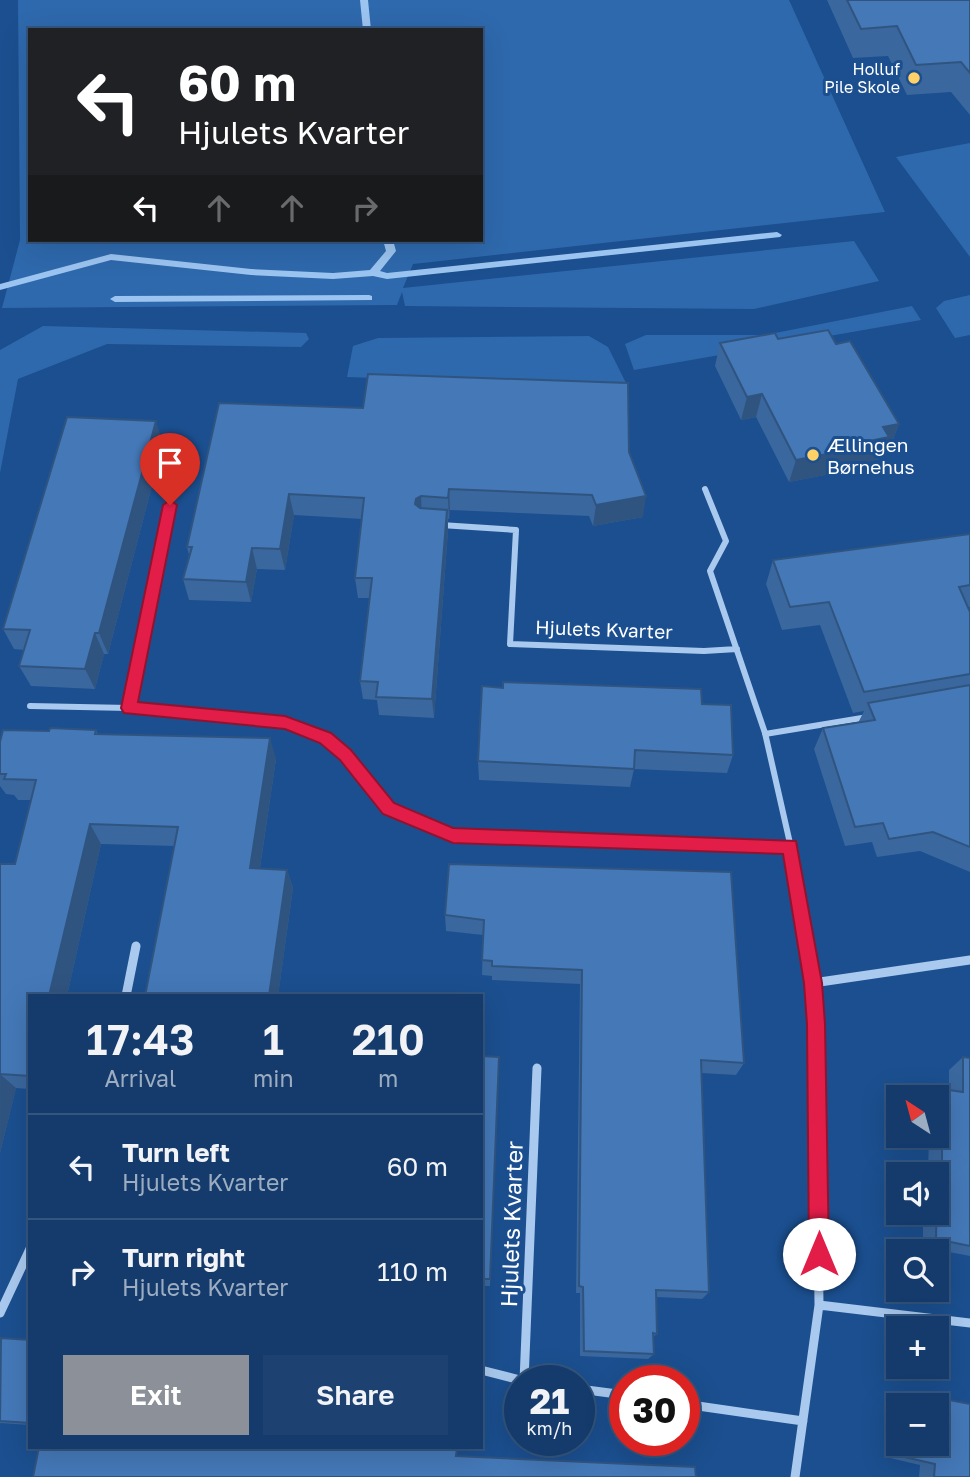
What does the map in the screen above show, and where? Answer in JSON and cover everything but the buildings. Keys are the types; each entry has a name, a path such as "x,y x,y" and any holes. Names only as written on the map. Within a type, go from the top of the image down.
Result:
{"street":[{"path":"129,708 180,454"},
{"path":"705,489 726,541 710,571 765,734 790,846 813,983 816,1024 819,1305 795,1477"},
{"name":"Hjulets Kvarter","path":"435,524 516,530 510,644 704,651 737,649"},
{"path":"30,706 129,708 285,723 326,738 346,755 388,808 453,836 790,846"},
{"path":"765,734 874,716"},
{"path":"126,994 136,947"},
{"path":"813,983 970,960"},
{"name":"Hjulets Kvarter","path":"525,1365 537,1069"},
{"path":"0,1313 26,1268"},
{"path":"819,1305 970,1323"},
{"name":"Hjulets Kvarter","path":"483,1371 504,1376"},
{"path":"700,1406 803,1421"}],"shaded area":[{"path":"18,0 789,0 885,212 413,264 403,288 854,241 879,281 754,309 405,306 402,292 397,305 2,308 20,240"},
{"path":"970,143 970,257 896,157"},
{"path":"970,295 970,335 955,338 936,308 944,301"},
{"path":"912,306 921,320 634,370 625,344 646,335 765,335"},
{"path":"43,326 306,333 309,339 301,347 107,344 18,379 0,473 0,350"},
{"path":"589,336 608,347 628,387 347,377 353,346 378,338"}],"waterway":[{"path":"364,0 367,28"},
{"path":"373,273 387,276 777,235"},
{"path":"373,273 391,251 389,242"},
{"path":"0,287 111,257 251,272 333,276 373,273"},
{"path":"115,299 369,298"}],"place":[{"name":"Holluf Pile Skole","path":"914,78"},
{"name":"Ællingen Børnehus","path":"813,455"}],"route":[{"path":"170,505 129,708 285,723 326,738 346,755 388,808 453,836 790,846 813,983 816,1024 819,1254"}]}
